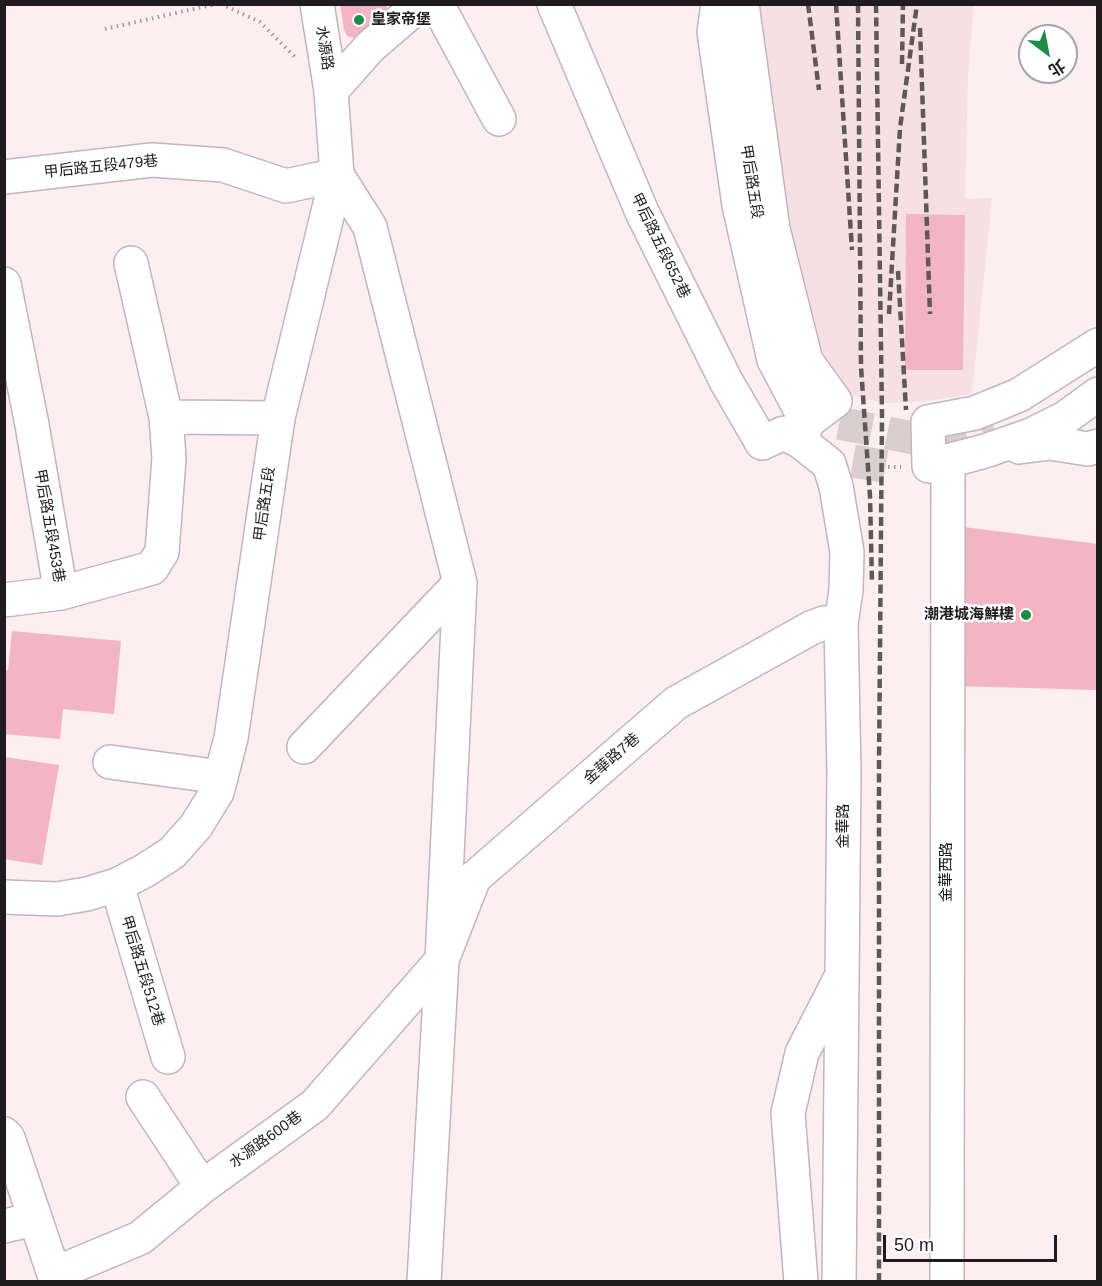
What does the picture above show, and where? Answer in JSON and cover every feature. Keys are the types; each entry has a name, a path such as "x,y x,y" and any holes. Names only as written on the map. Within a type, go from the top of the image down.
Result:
{"street":[{"name":"水源路","path":"317,4 331,91"},
{"path":"331,91 370,47 420,4"},
{"path":"437,4 500,119"},
{"name":"甲后路五段652巷","path":"554,4 642,212 726,381 762,442 784,433 804,432"},
{"path":"718,4 714,32 739,205 774,360 804,432 835,400 806,361 773,229 742,4"},
{"name":"甲后路五段","path":"728,4 734,70 751,192 768,276 791,357"},
{"name":"甲后路五段","path":"4,897 57,899 87,894 117,885 144,872 172,853 196,826 217,792 231,738 278,418 337,175 331,91"},
{"name":"甲后路五段479巷","path":"4,177 152,160 223,165 286,186 337,175"},
{"path":"337,175 370,227 460,583 424,1281"},
{"name":"甲后路五段453巷","path":"4,284 32,425 61,593 152,568 162,552 169,458 166,417 131,263"},
{"path":"1098,345 1019,395 975,413 928,422 929,466 948,462 989,438 1098,367"},
{"path":"989,438 1031,435 1065,418 1098,394"},
{"path":"166,417 278,418"},
{"name":"金華路","path":"804,432 829,464 836,486 847,552 846,590 841,624 844,773 839,1281"},
{"path":"989,438 1088,449 1098,446"},
{"name":"金華西路","path":"947,1281 948,462"},
{"path":"304,747 460,583"},
{"path":"4,600 61,593"},
{"name":"金華路7巷","path":"442,960 474,878 676,703 811,628 824,623 841,624"},
{"path":"110,762 221,777"},
{"name":"甲后路五段512巷","path":"117,885 168,1057"},
{"name":"水源路600巷","path":"20,1222 54,1274 140,1238 202,1187 315,1105 442,960"},
{"path":"801,1281 788,1113 802,1053 842,974"},
{"path":"143,1096 202,1187"},
{"path":"4,1134 8,1138 20,1222"}],"path":[{"path":"105,29 216,4"},
{"path":"220,4 260,22 299,60"}],"shaded area":[{"path":"758,5 974,5 968,76 965,199 992,198 972,394 927,401 885,403 840,392 824,368 806,313 769,95"}],"building":[{"name":"皇家帝堡","path":"340,4 385,4 389,10 354,38 347,36 344,30"},
{"path":"906,214 965,215 963,370 905,370"},
{"name":"潮港城海鮮樓","path":"956,526 1098,544 1098,690 953,686"},
{"path":"12,631 121,641 114,714 63,709 60,739 4,734 4,670 8,670"},
{"path":"4,757 59,765 42,865 4,859"}],"tunnel":[{"path":"808,386 815,399 839,423 942,444 993,425"},
{"path":"853,461 888,467"}],"railway":[{"path":"808,4 819,90"},
{"path":"836,4 852,250"},
{"path":"858,4 861,367 870,496 872,583"},
{"path":"876,4 882,415 879,1282"},
{"path":"902,64 903,4"},
{"path":"889,314 900,128 917,4"},
{"path":"920,28 930,314"},
{"path":"898,271 906,410"}],"place":[{"name":"皇家帝堡","path":"359,20"},
{"name":"潮港城海鮮樓","path":"1026,615"}]}
